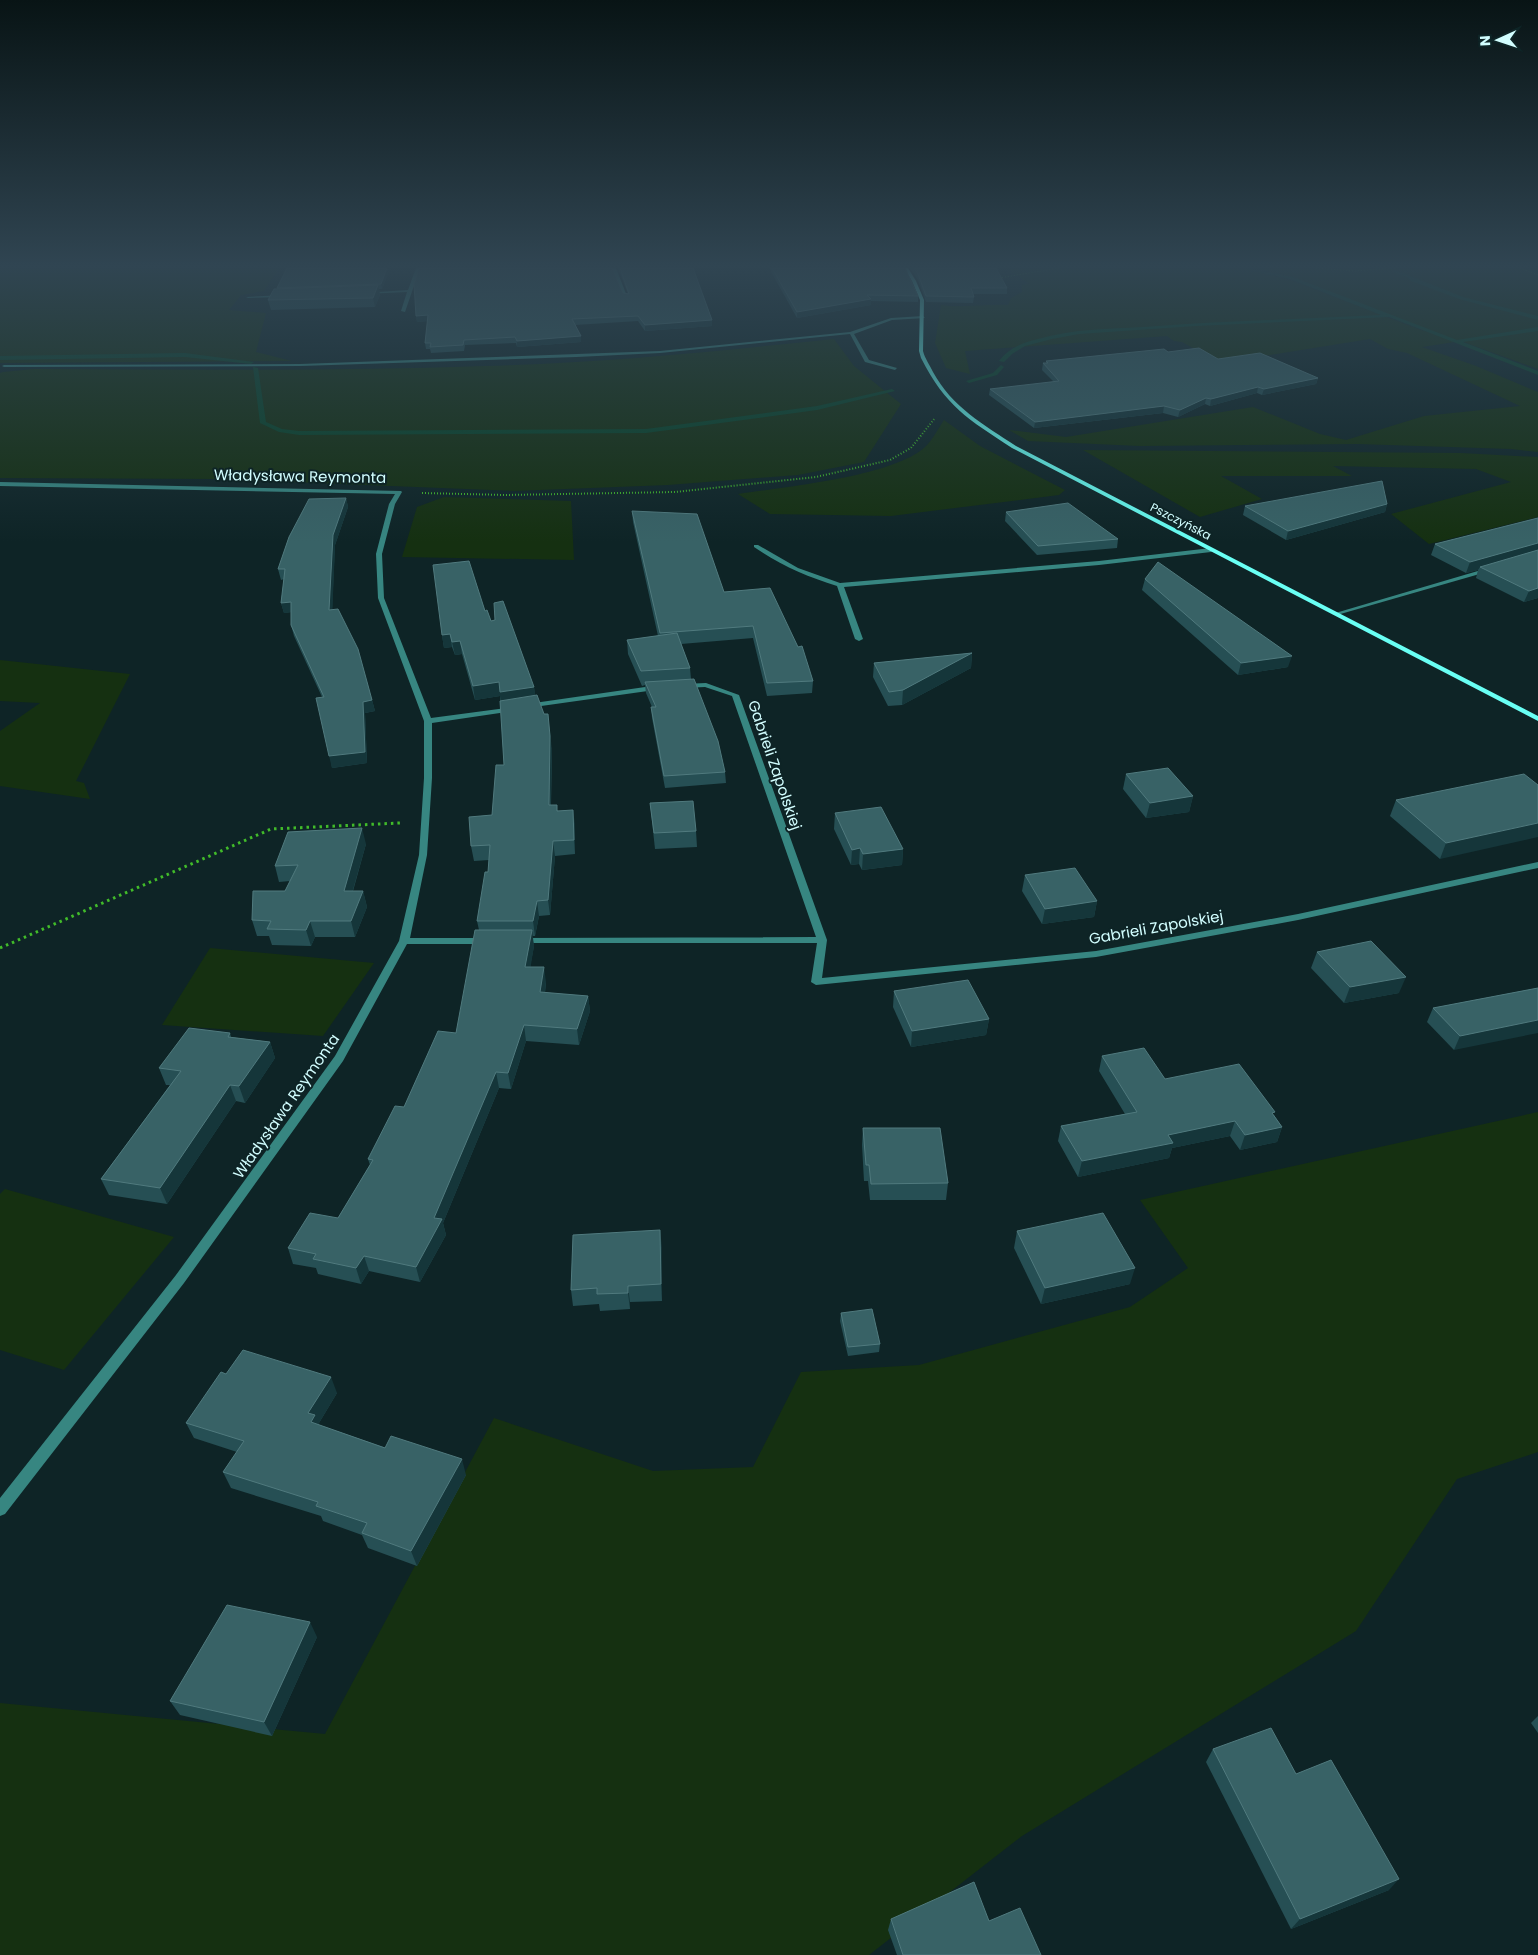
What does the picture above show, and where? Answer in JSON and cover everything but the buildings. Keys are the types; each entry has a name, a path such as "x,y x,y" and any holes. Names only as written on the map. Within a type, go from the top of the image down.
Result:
{"street":[{"path":"1,367 432,362 495,359"},
{"path":"866,359 895,369"},
{"name":"Pszczyńska","path":"924,359 939,389 956,409 1014,447 1538,719"},
{"name":"Władysława Reymonta","path":"0,484 399,492 392,504 379,554 381,598 428,721 424,855 404,941 339,1058 180,1278 0,1509"},
{"path":"756,546 777,561 812,577 840,585 1099,563 1211,550"},
{"path":"1335,614 1492,569"},
{"path":"840,585 859,639"},
{"name":"Gabrieli Zapolskiej","path":"428,721 652,688 706,684 735,695 822,940 816,982 1096,954 1298,917 1538,865"},
{"path":"513,941 822,940"},
{"path":"404,941 493,941"}],"path":[{"path":"399,492 505,496 674,492 816,477 890,460 911,448 934,418 956,409"},
{"path":"0,948 271,829 425,822"}],"green space":[{"path":"0,359 285,359 292,361 0,363"},
{"path":"613,359 849,359 854,366 901,404 864,462 798,475 668,485 514,491 216,479 0,478 0,373 3,372 34,369 429,368"},
{"path":"942,359 967,359 970,374 946,368"},
{"path":"1213,359 1244,359 1220,363"},
{"path":"1420,359 1457,359 1538,392 1538,452 1511,449 1358,444 1140,446 1028,441 1009,430 1066,437 1253,407 1320,434 1346,440 1424,416 1520,406"},
{"path":"1511,359 1538,359 1538,369"},
{"path":"944,420 980,446 1065,490 1059,495 891,516 770,514 738,494 836,479 887,466 908,458 924,448"},
{"path":"1083,450 1461,453 1538,457 1538,517 1429,544 1391,514 1511,482 1476,469 1333,466 1352,476 1221,476 1262,499 1200,517"},
{"path":"444,497 571,501 574,560 402,557 417,507"},
{"path":"0,660 130,674 76,781 84,783 90,799 0,786 0,731 40,703 0,701"},
{"path":"210,948 374,963 323,1036 162,1025"},
{"path":"1538,1112 1538,1452 1457,1479 1356,1631 1022,1836 869,1955 0,1955 0,1703 325,1734 494,1418 653,1471 753,1467 801,1372 919,1365 1130,1307 1188,1268 1140,1200"},
{"path":"5,1189 174,1237 64,1370 0,1350 0,1194"}],"waterway":[{"path":"225,359 251,362"},
{"path":"1502,359 1538,373"},
{"path":"969,381 995,374 1001,367"},
{"path":"255,368 263,423 281,431 299,433 646,431 817,408 892,391"}]}
